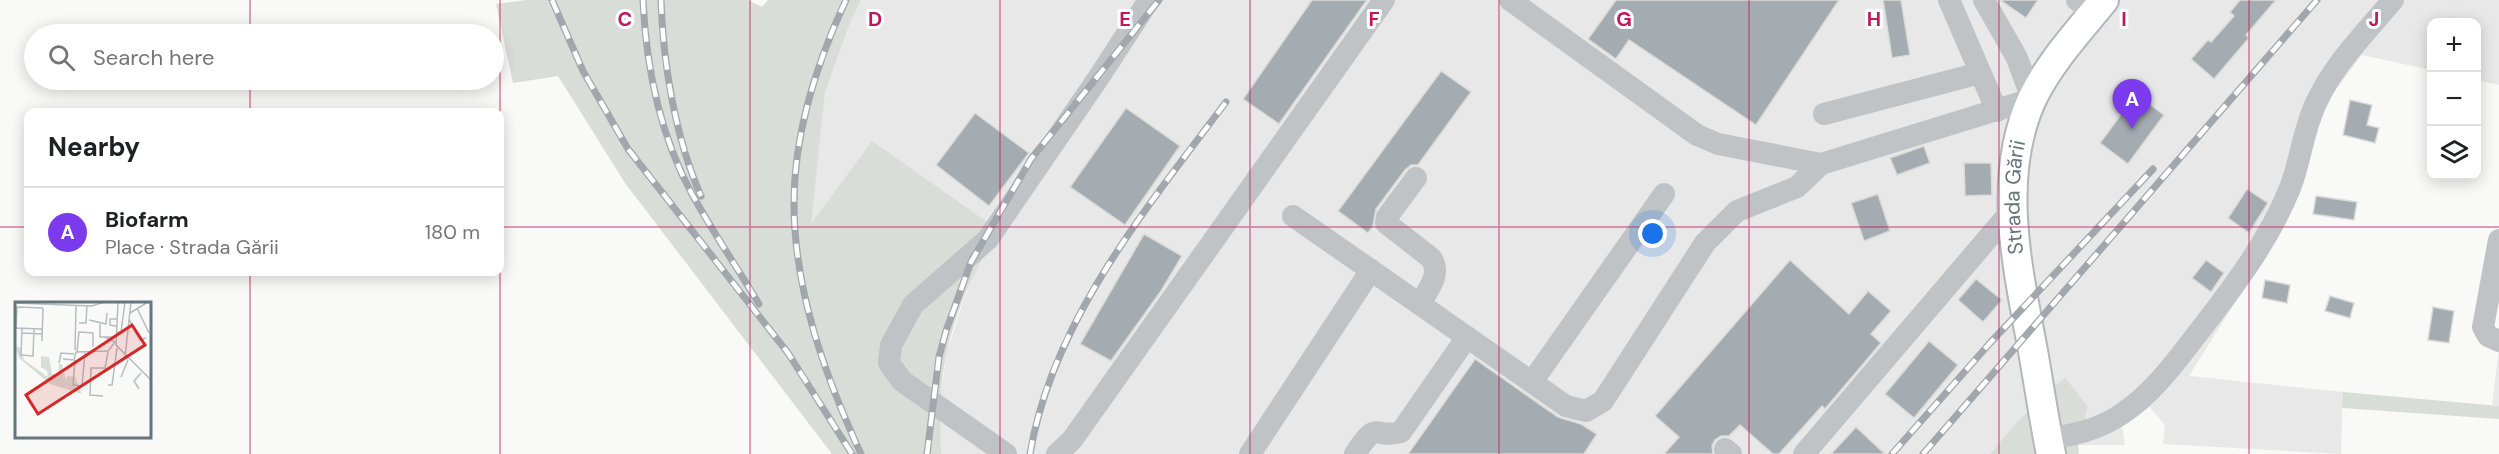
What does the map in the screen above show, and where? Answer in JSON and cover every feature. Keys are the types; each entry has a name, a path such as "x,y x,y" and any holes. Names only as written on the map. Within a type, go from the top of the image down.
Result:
{"main road":[{"name":"Strada Gării","path":"2049,446 2016,253 2013,178 2024,122 2032,99 2092,4"}],"street":[{"path":"1006,454 902,381 889,363 891,345 913,305 988,238 1149,0"},
{"path":"1057,454 1072,440 1384,0"},
{"path":"1510,0 1697,135 1718,144 1821,164"},
{"path":"1949,0 1997,111"},
{"path":"1293,216 1566,406 1586,411 1603,401 1705,243 1737,212 1797,187 1821,164 2032,99 2017,58 1984,0"},
{"path":"2049,446 2122,414 2155,385 2178,359 2227,295 2272,225 2291,186 2303,136 2316,102 2331,76 2393,0"},
{"path":"1824,114 1980,73"},
{"path":"1416,178 1387,217 1386,223 1431,258 1436,266 1437,274 1420,304"},
{"path":"1532,382 1664,194"},
{"path":"1804,454 2013,209"},
{"path":"2499,240 2483,327 2488,336 2499,341"},
{"path":"1250,454 1371,270"},
{"path":"1356,454 1368,434 1377,431 1393,434 1401,432 1467,337"}],"shaded area":[{"path":"526,0 748,0 762,7 768,0 861,0 850,23 825,92 811,224 872,141 1000,231 977,268 968,288 947,351 941,394 941,454 832,454 625,183 558,76 513,83 504,41 504,24 500,24 496,4"},
{"path":"861,0 2499,0 2499,85 2481,81 2481,18 2427,18 2427,69 2362,55 2330,97 2270,247 2189,376 2343,392 2341,454 2163,444 2165,425 2148,405 2122,425 2125,445 2078,445 2088,407 2065,377 2017,422 1990,454 941,454 941,393 947,352 980,259 810,226 810,184 825,92 850,23"},
{"path":"2499,348 2499,406 2492,405"},
{"path":"2065,377 2088,407 2078,445 2079,454 1990,454 2017,422"},
{"path":"2343,392 2499,406 2499,419 2342,408"}],"building":[{"path":"1312,0 1367,0 1279,124 1243,99"},
{"path":"1616,0 1839,0 1756,125 1629,40 1616,59 1588,39"},
{"path":"1883,0 1901,0 1910,55 1892,58"},
{"path":"2000,0 2038,0 2026,18"},
{"path":"2240,0 2276,0 2246,35 2249,38 2214,79 2191,59 2208,40 2211,42 2234,16 2230,12"},
{"path":"1441,71 1471,92 1418,165 1411,165 1405,170 1376,209 1373,226 1368,233 1338,211"},
{"path":"2136,94 2164,115 2128,164 2100,143"},
{"path":"2350,100 2372,105 2367,125 2379,128 2375,143 2343,135"},
{"path":"1126,108 1180,146 1125,225 1070,187"},
{"path":"975,113 1029,153 989,206 936,165"},
{"path":"1924,146 1930,163 1897,175 1890,158"},
{"path":"1964,163 1991,163 1992,195 1965,196"},
{"path":"2247,189 2268,203 2249,233 2228,218"},
{"path":"1878,194 1890,231 1864,241 1851,203"},
{"path":"2316,196 2357,202 2354,220 2313,214"},
{"path":"1144,234 1182,256 1161,291 1111,361 1080,344"},
{"path":"1790,260 1849,314 1868,291 1891,311 1871,334 1881,343 1825,409 1822,406 1779,454 1773,454 1740,425 1729,436 1721,436 1715,440 1712,446 1713,454 1664,454 1679,437 1655,416"},
{"path":"2206,260 2224,273 2211,292 2192,278"},
{"path":"1976,279 2002,300 1983,322 1958,300"},
{"path":"2265,280 2290,285 2287,303 2262,298"},
{"path":"2330,296 2354,303 2350,318 2325,311"},
{"path":"2433,307 2454,311 2449,343 2428,340"},
{"path":"1929,341 1958,365 1914,418 1885,394"},
{"path":"1475,359 1558,417 1581,424 1597,434 1584,454 1408,454"},
{"path":"1856,427 1885,454 1831,454"}],"railway":[{"path":"552,0 583,71 628,149 788,353 852,454"},
{"path":"643,0 651,75 671,148 692,194 759,304"},
{"path":"661,0 664,49 677,125 701,196"},
{"path":"846,0 817,73 803,125 795,177 795,236 799,268 814,332 835,394 861,454"},
{"path":"927,454 939,357 971,262 1031,159 1159,0"},
{"path":"1923,454 2317,0"},
{"path":"1030,454 1042,405 1059,358 1081,312 1107,267 1136,224 1226,102"},
{"path":"1892,454 1990,343 2153,169"}],"place":[{"name":"Biofarm","path":"2132,129"}]}
